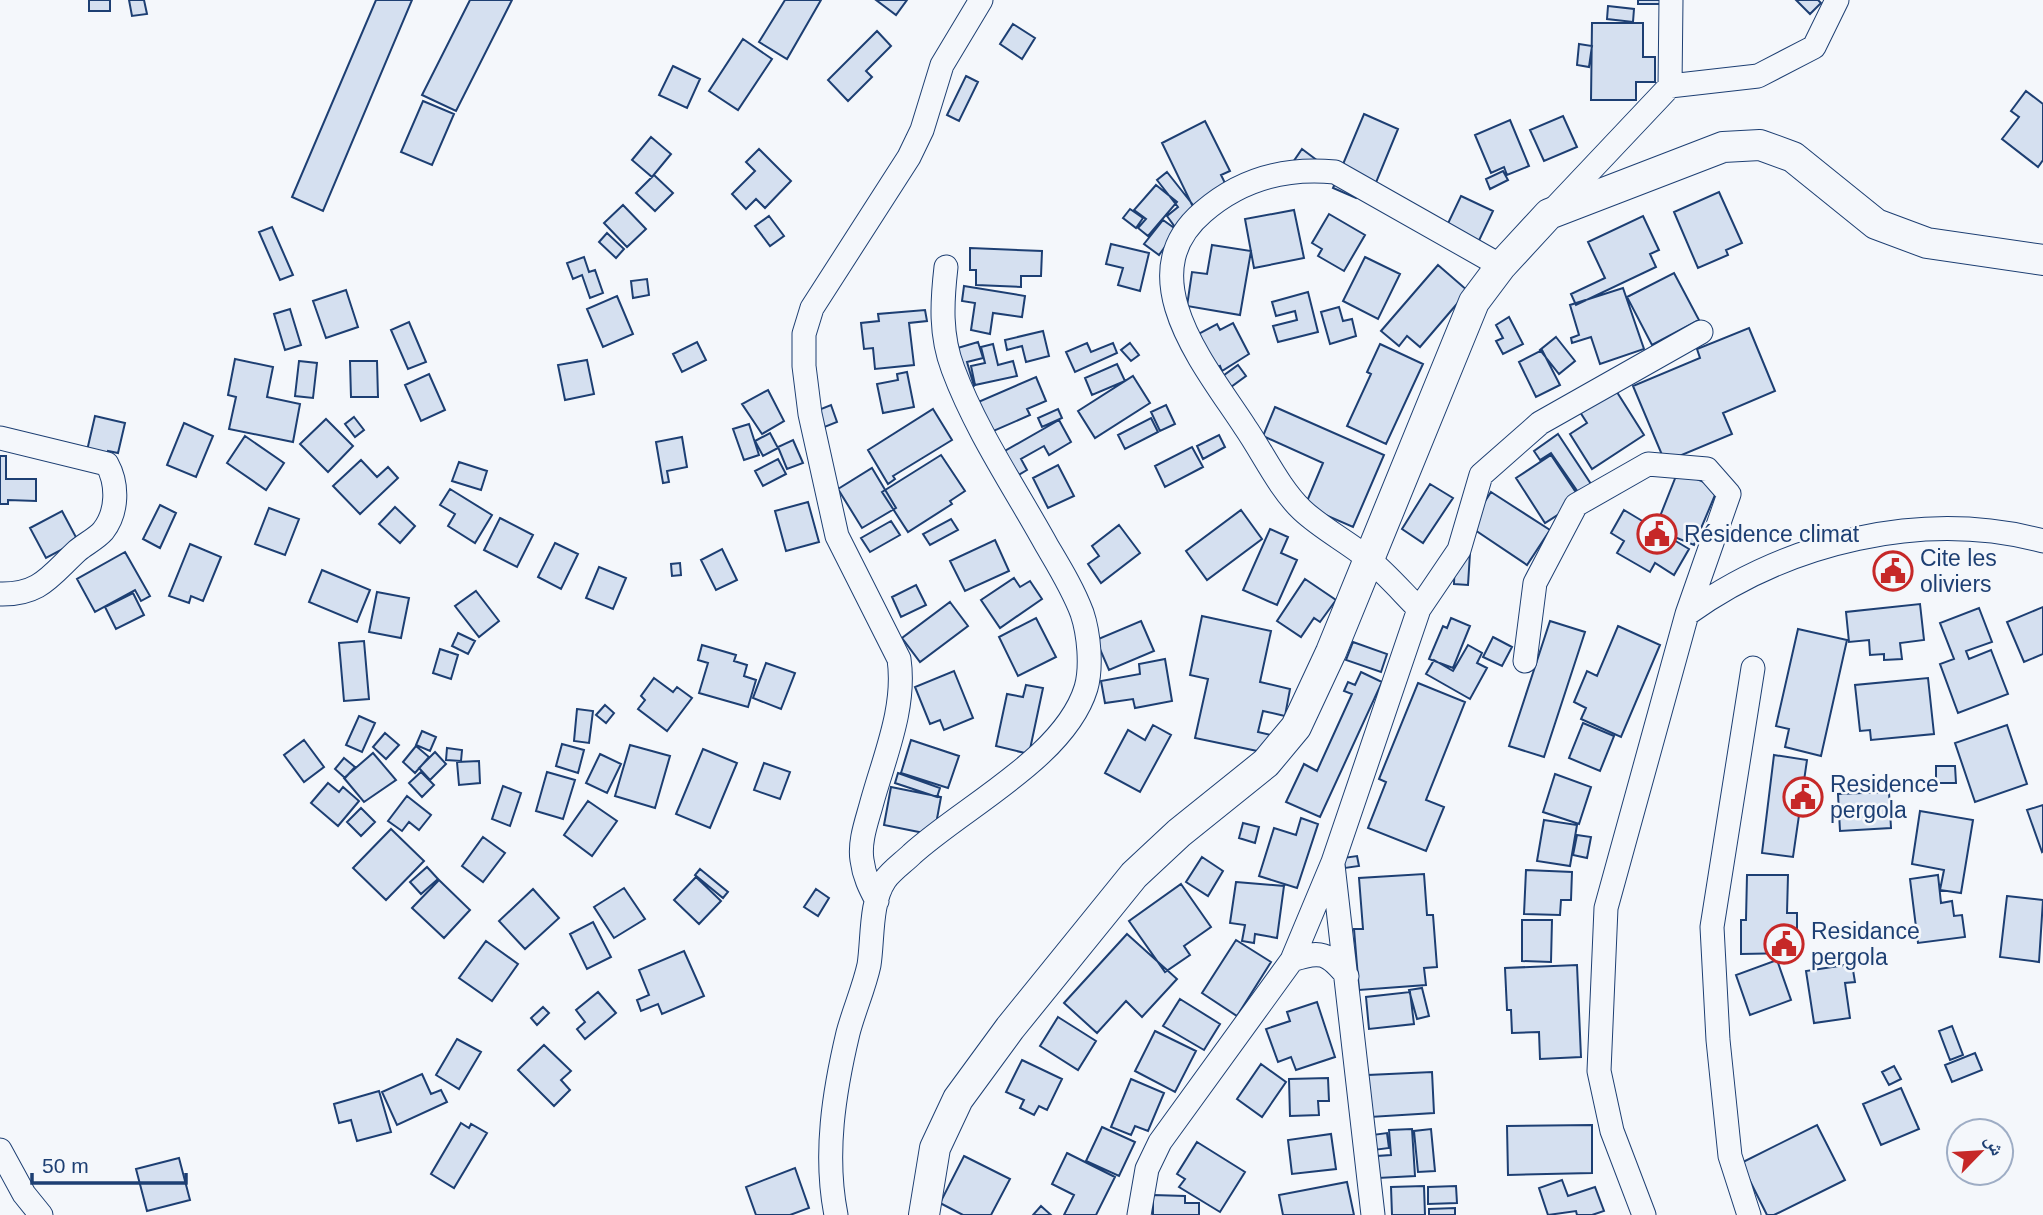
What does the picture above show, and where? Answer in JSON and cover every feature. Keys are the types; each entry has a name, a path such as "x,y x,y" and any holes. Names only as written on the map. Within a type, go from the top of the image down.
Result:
{"main road":[{"path":"924,1215 935,1148 958,1099 1010,1028 1134,875 1179,833 1266,763 1296,727 1475,302 1502,266 1549,214 1723,147 1760,145 1793,157 1876,224 1927,243 2043,260"}],"street":[{"path":"877,901 866,878 861,858 863,832 899,707 901,678 898,659 837,536 810,414 804,366 804,334 812,308 909,157 922,130 942,65 981,0"},
{"path":"1670,86 1671,0"},
{"path":"1549,214 1670,86 1758,76 1814,47 1837,0"},
{"path":"1419,609 1369,559 1301,509 1191,345 1174,305 1170,273 1174,250 1194,220 1223,195 1264,176 1307,169 1335,172 1502,266"},
{"path":"836,1215 829,1154 836,1100 849,1031 868,968 877,901 884,881 924,843 1054,743 1073,718 1087,686 1089,650 1083,616 1071,587 985,435 953,369 944,339 941,307 946,267"},
{"path":"1139,1215 1147,1169 1160,1142 1292,960 1333,862 1419,609 1459,550 1481,475 1539,423 1701,332"},
{"path":"0,438 107,464 114,476 116,502 103,530 43,585 20,595 0,594"},
{"path":"1525,661 1535,583 1576,505 1648,464 1706,469 1729,494 1687,614 1606,908 1599,1071 1612,1131 1644,1215"},
{"path":"1687,614 1722,589 1761,570 1820,549 1881,533 1978,531 2043,541"},
{"path":"1749,1215 1730,1156 1718,1040 1712,927 1753,668"},
{"path":"1333,862 1373,1215"},
{"path":"1292,960 1320,954 1332,958 1348,976"},
{"path":"0,1150 24,1194 41,1215"}],"building":[{"path":"89,0 110,0 110,11 89,11"},
{"path":"129,0 144,0 147,14 132,16"},
{"path":"376,0 412,0 323,211 292,197"},
{"path":"470,0 512,0 456,111 422,95"},
{"path":"785,0 821,0 787,59 759,42"},
{"path":"876,0 907,0 896,15"},
{"path":"1638,0 1664,0 1664,4 1638,4"},
{"path":"1796,0 1818,0 1821,3 1810,14"},
{"path":"1608,6 1634,9 1633,22 1607,19"},
{"path":"1592,23 1643,23 1643,57 1655,57 1655,82 1636,82 1636,100 1591,100"},
{"path":"1013,24 1035,38 1022,59 1000,44"},
{"path":"877,31 891,46 866,71 872,77 848,101 828,80"},
{"path":"743,39 772,59 738,110 709,91"},
{"path":"1579,44 1592,46 1589,67 1577,65"},
{"path":"673,66 700,79 687,108 659,95"},
{"path":"966,76 978,82 959,121 947,115"},
{"path":"2026,91 2043,104 2043,160 2038,167 2002,139 2019,117 2011,111"},
{"path":"423,101 454,114 432,165 401,152"},
{"path":"1364,114 1398,129 1375,185 1364,180 1356,198 1333,188"},
{"path":"1563,116 1577,147 1544,161 1530,130"},
{"path":"1510,120 1529,166 1507,175 1504,167 1491,173 1475,135"},
{"path":"1205,121 1230,171 1221,175 1229,191 1194,209 1162,143"},
{"path":"651,137 671,154 652,177 632,160"},
{"path":"759,149 791,181 765,208 756,199 746,209 732,194 755,171 746,162"},
{"path":"1302,149 1318,161 1289,168"},
{"path":"1503,171 1508,180 1490,189 1486,179"},
{"path":"1167,172 1197,210 1175,227 1167,216 1178,207 1157,180"},
{"path":"654,175 673,193 655,211 636,193"},
{"path":"1156,185 1177,202 1148,236 1138,228 1146,219 1134,210"},
{"path":"1719,192 1742,243 1726,250 1728,255 1698,268 1674,212"},
{"path":"1461,196 1493,211 1474,251 1442,236"},
{"path":"623,205 646,229 627,247 604,223"},
{"path":"1130,209 1143,218 1136,228 1123,218"},
{"path":"1294,210 1304,258 1254,268 1245,219"},
{"path":"1329,214 1365,235 1344,271 1318,256 1322,249 1312,243"},
{"path":"769,216 784,236 770,246 755,226"},
{"path":"1643,216 1659,250 1650,254 1656,267 1576,305 1571,294 1605,278 1588,242"},
{"path":"1163,220 1177,230 1159,255 1144,244"},
{"path":"272,227 293,275 280,280 259,232"},
{"path":"607,233 624,249 616,258 599,242"},
{"path":"1111,244 1149,253 1140,291 1118,285 1123,268 1106,264"},
{"path":"1212,245 1251,251 1240,315 1187,306 1192,272 1207,274"},
{"path":"970,248 1042,251 1041,276 1021,276 1021,287 976,285 976,270 970,270"},
{"path":"584,257 589,272 595,270 603,293 590,298 582,275 573,279 567,263"},
{"path":"1365,257 1400,274 1378,319 1343,301"},
{"path":"1438,265 1468,291 1420,347 1407,336 1399,346 1381,331"},
{"path":"1674,273 1699,320 1652,345 1627,297"},
{"path":"647,279 649,295 633,298 631,281"},
{"path":"964,286 1025,296 1022,317 993,313 990,334 971,330 975,303 962,301"},
{"path":"1623,288 1644,349 1600,364 1591,337 1572,343 1571,338 1579,335 1570,305"},
{"path":"346,290 358,327 326,338 313,301"},
{"path":"1308,292 1318,332 1278,342 1273,326 1297,320 1295,311 1276,316 1272,302"},
{"path":"617,296 633,334 603,347 587,309"},
{"path":"1339,307 1343,321 1352,319 1356,336 1330,344 1321,312"},
{"path":"290,309 301,345 285,350 274,314"},
{"path":"925,310 927,321 909,323 914,365 875,369 873,348 864,349 861,323 879,321 878,314"},
{"path":"1509,317 1523,344 1503,354 1496,341 1503,338 1496,325"},
{"path":"409,322 426,362 408,369 391,330"},
{"path":"1233,323 1249,354 1222,371 1220,366 1208,372 1187,340 1217,324 1220,330"},
{"path":"1749,328 1775,391 1723,413 1732,434 1665,462 1633,386 1700,358 1697,349"},
{"path":"1043,331 1049,356 1026,362 1022,346 1007,350 1005,340"},
{"path":"1556,337 1575,361 1559,374 1540,350"},
{"path":"697,342 706,360 682,372 673,354"},
{"path":"978,342 983,358 967,362 974,386 963,390 951,350"},
{"path":"1087,343 1091,352 1113,343 1117,353 1075,372 1066,352"},
{"path":"1130,343 1139,355 1131,361 1121,350"},
{"path":"993,344 998,365 1013,361 1017,376 975,385 971,366 985,363 981,347"},
{"path":"1380,344 1423,364 1386,444 1347,426 1371,374 1367,372"},
{"path":"1542,350 1560,385 1536,397 1519,362"},
{"path":"235,359 273,367 267,397 300,404 293,442 229,429 236,397 228,395"},
{"path":"587,360 594,394 565,400 558,365"},
{"path":"299,361 317,363 313,398 295,396"},
{"path":"350,361 377,361 378,397 351,397"},
{"path":"1117,364 1125,381 1092,395 1085,378"},
{"path":"1238,365 1246,376 1224,392 1216,381"},
{"path":"907,372 914,407 883,413 877,384 898,380 897,374"},
{"path":"429,374 445,410 421,421 405,385"},
{"path":"1133,376 1150,403 1095,438 1078,411"},
{"path":"1036,377 1046,401 1027,409 1030,415 982,436 969,406"},
{"path":"1615,389 1644,435 1592,469 1570,434 1587,423 1580,412"},
{"path":"768,390 784,421 762,434 742,404"},
{"path":"831,405 837,422 822,428 816,411"},
{"path":"1166,405 1175,424 1160,431 1151,412"},
{"path":"1275,407 1384,455 1353,527 1305,506 1323,463 1263,436"},
{"path":"933,409 952,440 893,476 895,479 888,484 868,450"},
{"path":"1058,409 1062,418 1042,427 1038,418"},
{"path":"95,416 125,423 118,453 108,451 106,459 86,455"},
{"path":"354,417 364,430 355,437 345,424"},
{"path":"1151,418 1158,432 1125,449 1118,435"},
{"path":"326,419 353,446 328,472 300,444"},
{"path":"1059,420 1071,442 1049,455 1044,446 1021,459 1027,470 1010,480 989,460"},
{"path":"184,423 213,436 196,477 167,465"},
{"path":"749,424 759,455 744,460 733,429"},
{"path":"770,433 778,448 763,456 755,441"},
{"path":"1558,434 1591,484 1578,492 1551,453 1540,460 1534,451"},
{"path":"1219,435 1225,447 1203,459 1197,446"},
{"path":"245,436 284,463 266,490 227,463"},
{"path":"682,437 687,467 667,471 669,482 663,483 656,442"},
{"path":"793,440 803,463 787,469 778,447"},
{"path":"1192,447 1203,467 1165,487 1155,466"},
{"path":"941,455 965,491 950,501 952,504 908,532 882,492"},
{"path":"1551,455 1581,500 1545,523 1516,478"},
{"path":"0,456 6,456 6,479 36,479 36,501 8,500 8,504 0,504"},
{"path":"778,459 786,474 763,486 755,471"},
{"path":"361,460 377,477 388,467 398,478 360,514 333,486"},
{"path":"459,462 487,471 481,490 452,481"},
{"path":"1058,465 1074,496 1048,508 1033,478"},
{"path":"872,468 896,508 862,528 838,489"},
{"path":"1678,471 1718,488 1694,545 1655,529"},
{"path":"1430,484 1453,498 1423,543 1402,529"},
{"path":"450,489 492,515 475,543 448,526 455,514 440,505"},
{"path":"1491,492 1550,530 1527,565 1469,526"},
{"path":"808,502 819,542 786,551 775,511"},
{"path":"160,505 176,513 160,548 143,539"},
{"path":"395,507 415,526 400,543 379,524"},
{"path":"269,508 299,519 285,555 255,544"},
{"path":"1241,510 1262,539 1207,580 1186,551"},
{"path":"1624,510 1689,549 1674,575 1655,563 1650,572 1617,553 1624,541 1611,533"},
{"path":"62,511 78,541 46,558 30,528"},
{"path":"500,518 533,535 517,567 484,550"},
{"path":"951,519 958,530 930,545 923,534"},
{"path":"891,521 900,535 870,552 861,538"},
{"path":"1119,525 1140,553 1101,583 1088,564 1099,556 1092,546"},
{"path":"1270,529 1288,537 1281,553 1297,560 1277,605 1243,590"},
{"path":"995,540 1009,571 965,591 950,561"},
{"path":"555,543 578,554 561,589 538,577"},
{"path":"190,544 221,557 203,601 191,596 189,603 169,596"},
{"path":"722,549 737,580 716,590 701,560"},
{"path":"125,552 150,596 141,601 135,590 95,612 77,579"},
{"path":"1455,552 1470,553 1468,585 1454,584"},
{"path":"680,563 681,575 672,576 671,564"},
{"path":"599,567 626,578 613,609 586,598"},
{"path":"322,570 370,590 357,622 309,602"},
{"path":"1014,578 1020,587 1030,581 1042,599 1000,628 981,600"},
{"path":"1305,579 1336,600 1320,622 1314,618 1301,637 1277,621"},
{"path":"916,585 926,605 901,617 892,597"},
{"path":"476,591 499,621 479,637 455,606"},
{"path":"377,592 409,598 401,638 369,632"},
{"path":"133,593 144,615 116,629 105,607"},
{"path":"950,602 968,626 920,662 902,638"},
{"path":"1920,604 1924,640 1900,643 1902,659 1884,660 1884,654 1870,655 1869,640 1849,642 1846,612"},
{"path":"2043,607 2043,654 2024,662 2007,622"},
{"path":"1979,608 1992,642 1966,651 1969,659 1991,650 2008,694 1958,713 1940,664 1954,659 1940,623"},
{"path":"1202,616 1271,631 1260,682 1290,689 1285,716 1263,711 1258,732 1271,735 1267,753 1195,738 1208,679 1190,675"},
{"path":"1036,618 1056,657 1018,676 999,637"},
{"path":"1451,618 1470,626 1453,668 1429,659 1443,626 1447,628"},
{"path":"1141,621 1154,651 1109,670 1096,640"},
{"path":"1550,621 1585,632 1544,757 1509,746"},
{"path":"1618,626 1660,645 1621,737 1581,719 1586,708 1574,702 1587,671 1597,676"},
{"path":"1798,629 1847,640 1821,756 1785,747 1789,729 1776,726"},
{"path":"458,633 475,641 468,654 452,646"},
{"path":"1493,637 1512,647 1502,666 1483,657"},
{"path":"364,641 369,699 344,701 339,643"},
{"path":"1353,642 1387,654 1381,672 1346,660"},
{"path":"702,645 736,655 734,661 747,665 744,676 756,680 748,707 699,693 708,663 698,660"},
{"path":"1468,645 1482,653 1477,663 1487,668 1470,699 1426,674 1434,660 1453,671"},
{"path":"440,649 458,655 451,679 433,673"},
{"path":"1165,659 1172,701 1135,708 1133,699 1105,703 1101,681 1140,674 1139,664"},
{"path":"766,663 795,673 781,709 753,698"},
{"path":"954,671 973,718 944,730 940,720 930,724 915,687"},
{"path":"1361,672 1382,682 1320,817 1286,802 1304,764 1317,771 1352,694 1344,691 1348,682 1355,685"},
{"path":"654,678 673,692 677,687 692,698 667,731 638,709 645,700 641,696"},
{"path":"1928,678 1934,734 1871,740 1870,730 1860,731 1855,685"},
{"path":"1418,683 1465,702 1426,800 1444,807 1426,851 1368,828 1386,782 1379,779"},
{"path":"1026,685 1043,688 1029,754 996,746 1007,694 1023,697"},
{"path":"605,705 614,713 606,723 596,715"},
{"path":"577,709 593,711 589,743 574,741"},
{"path":"359,716 375,723 362,752 346,745"},
{"path":"1583,723 1614,736 1600,771 1569,758"},
{"path":"1153,725 1171,735 1140,792 1105,773 1128,730 1145,740"},
{"path":"2007,725 2027,784 1975,802 1955,743"},
{"path":"422,731 436,737 430,751 416,745"},
{"path":"385,733 399,745 386,759 373,747"},
{"path":"304,740 324,767 304,782 284,755"},
{"path":"911,740 959,756 948,788 901,773"},
{"path":"562,744 584,750 578,773 556,766"},
{"path":"630,745 670,756 655,808 615,796"},
{"path":"416,746 429,757 415,773 403,762"},
{"path":"447,748 462,750 461,761 446,760"},
{"path":"703,749 737,763 710,828 676,814"},
{"path":"435,752 446,764 430,780 419,768"},
{"path":"373,753 396,780 364,802 344,778"},
{"path":"600,754 621,764 607,793 586,783"},
{"path":"1774,755 1807,760 1793,857 1762,853"},
{"path":"344,758 355,767 345,778 335,769"},
{"path":"479,761 480,783 459,785 457,762"},
{"path":"764,763 790,772 780,799 754,790"},
{"path":"1936,766 1955,766 1956,783 1936,783"},
{"path":"421,772 434,785 422,797 409,783"},
{"path":"547,772 575,780 563,819 536,811"},
{"path":"898,773 940,788 937,797 895,783"},
{"path":"1555,774 1591,787 1579,824 1543,812"},
{"path":"328,783 339,792 343,787 359,801 338,826 311,803"},
{"path":"503,786 521,793 510,826 492,819"},
{"path":"891,787 941,797 934,835 884,825"},
{"path":"1889,792 1891,828 1840,831 1838,794"},
{"path":"407,796 431,815 419,830 409,822 402,831 388,821"},
{"path":"588,801 617,821 592,856 564,835"},
{"path":"2043,805 2043,851 2042,852 2027,810"},
{"path":"361,808 375,822 361,836 347,822"},
{"path":"1920,811 1973,820 1961,893 1940,890 1944,870 1912,864"},
{"path":"1301,818 1318,824 1297,888 1259,876 1274,828 1296,835"},
{"path":"1544,820 1577,825 1570,866 1537,861"},
{"path":"1243,823 1259,827 1255,843 1239,838"},
{"path":"391,829 424,861 386,900 353,868"},
{"path":"1577,835 1591,837 1587,858 1573,855"},
{"path":"483,837 505,853 483,882 462,866"},
{"path":"1357,856 1359,866 1345,868 1343,858"},
{"path":"1202,857 1223,871 1208,896 1186,882"},
{"path":"427,867 438,879 421,894 410,882"},
{"path":"700,869 728,892 723,898 695,875"},
{"path":"1526,870 1572,872 1571,900 1561,900 1560,915 1524,914"},
{"path":"1424,874 1427,915 1433,915 1437,967 1424,968 1426,985 1359,990 1354,929 1363,929 1359,878"},
{"path":"1747,875 1788,875 1787,913 1797,913 1797,953 1741,954 1741,920 1746,920"},
{"path":"1938,875 1941,903 1952,901 1954,916 1962,915 1965,937 1918,943 1910,879"},
{"path":"696,877 721,901 699,924 674,900"},
{"path":"439,880 470,910 444,938 412,908"},
{"path":"1236,882 1284,886 1277,938 1255,934 1254,943 1242,941 1245,925 1230,923"},
{"path":"1181,884 1211,927 1184,946 1190,955 1165,972 1129,921"},
{"path":"624,888 645,919 614,938 594,907"},
{"path":"533,889 559,918 525,949 499,921"},
{"path":"816,889 829,898 818,916 804,907"},
{"path":"2007,896 2043,900 2039,962 2000,957"},
{"path":"1522,920 1552,920 1551,962 1522,961"},
{"path":"593,922 611,957 587,969 570,934"},
{"path":"1127,934 1177,979 1142,1017 1126,1001 1097,1033 1064,1003"},
{"path":"1236,940 1271,962 1237,1016 1202,993"},
{"path":"486,941 518,964 492,1001 459,978"},
{"path":"684,951 704,996 662,1014 658,1004 641,1011 637,1000 649,995 639,970"},
{"path":"1777,960 1791,1000 1750,1015 1736,975"},
{"path":"1852,964 1855,982 1845,983 1850,1018 1814,1023 1806,971"},
{"path":"1577,965 1581,1057 1540,1059 1539,1032 1512,1033 1511,1010 1507,1010 1505,968"},
{"path":"1422,988 1429,1016 1417,1019 1409,990"},
{"path":"598,992 616,1013 585,1039 577,1029 585,1022 576,1010"},
{"path":"1410,992 1414,1024 1369,1029 1366,997"},
{"path":"1180,999 1220,1024 1204,1050 1163,1026"},
{"path":"1317,1002 1335,1057 1296,1070 1291,1057 1278,1062 1266,1029 1290,1021 1287,1012"},
{"path":"543,1007 549,1013 537,1025 531,1018"},
{"path":"1058,1017 1096,1041 1078,1070 1040,1046"},
{"path":"1952,1026 1963,1055 1950,1060 1939,1031"},
{"path":"1155,1031 1196,1051 1175,1092 1135,1071"},
{"path":"457,1039 481,1052 459,1089 436,1075"},
{"path":"544,1045 571,1071 561,1080 570,1090 554,1106 518,1070"},
{"path":"1975,1053 1982,1070 1952,1082 1945,1065"},
{"path":"1022,1060 1062,1079 1047,1110 1039,1106 1034,1115 1020,1108 1024,1100 1006,1092"},
{"path":"1261,1064 1286,1082 1262,1117 1237,1099"},
{"path":"1894,1066 1901,1079 1889,1085 1882,1072"},
{"path":"1432,1072 1434,1113 1370,1117 1368,1075"},
{"path":"422,1074 431,1094 441,1090 447,1102 397,1125 382,1092"},
{"path":"1328,1078 1329,1101 1318,1101 1319,1115 1290,1116 1289,1079"},
{"path":"1131,1079 1164,1093 1148,1131 1135,1126 1131,1135 1111,1127"},
{"path":"1901,1088 1919,1129 1881,1145 1863,1104"},
{"path":"379,1091 391,1132 357,1141 351,1120 339,1123 334,1104"},
{"path":"461,1123 469,1128 471,1124 487,1133 454,1188 431,1174"},
{"path":"1592,1125 1592,1173 1508,1175 1507,1126"},
{"path":"1817,1125 1845,1180 1774,1215 1767,1215 1741,1163"},
{"path":"1102,1127 1135,1142 1119,1176 1086,1161"},
{"path":"1412,1129 1415,1176 1378,1178 1377,1156 1391,1155 1389,1130"},
{"path":"1431,1129 1435,1171 1418,1172 1414,1131"},
{"path":"1387,1133 1389,1148 1374,1150 1372,1135"},
{"path":"1331,1134 1336,1169 1292,1174 1288,1140"},
{"path":"1197,1142 1245,1172 1220,1212 1179,1187 1185,1179 1177,1174"},
{"path":"1067,1153 1115,1177 1096,1215 1064,1215 1074,1195 1052,1184"},
{"path":"964,1156 1010,1179 991,1215 963,1215 940,1203"},
{"path":"179,1158 190,1200 147,1211 136,1169"},
{"path":"795,1168 809,1208 790,1215 756,1215 746,1187"},
{"path":"1562,1180 1568,1196 1595,1187 1604,1211 1592,1215 1577,1215 1576,1211 1548,1215 1539,1188"},
{"path":"1347,1182 1354,1215 1283,1215 1279,1195"},
{"path":"1424,1186 1425,1215 1392,1215 1391,1187"},
{"path":"1456,1186 1457,1203 1428,1204 1428,1187"},
{"path":"1153,1195 1185,1196 1185,1203 1199,1203 1199,1215 1153,1215"},
{"path":"1041,1206 1051,1215 1033,1215"},
{"path":"1455,1208 1455,1215 1429,1215 1429,1209"}],"place":[{"name":"Résidence climat","path":"1657,534"},
{"name":"Cite les oliviers","path":"1893,571"},
{"name":"Residence pergola","path":"1803,797"},
{"name":"Residance pergola","path":"1784,944"}]}
